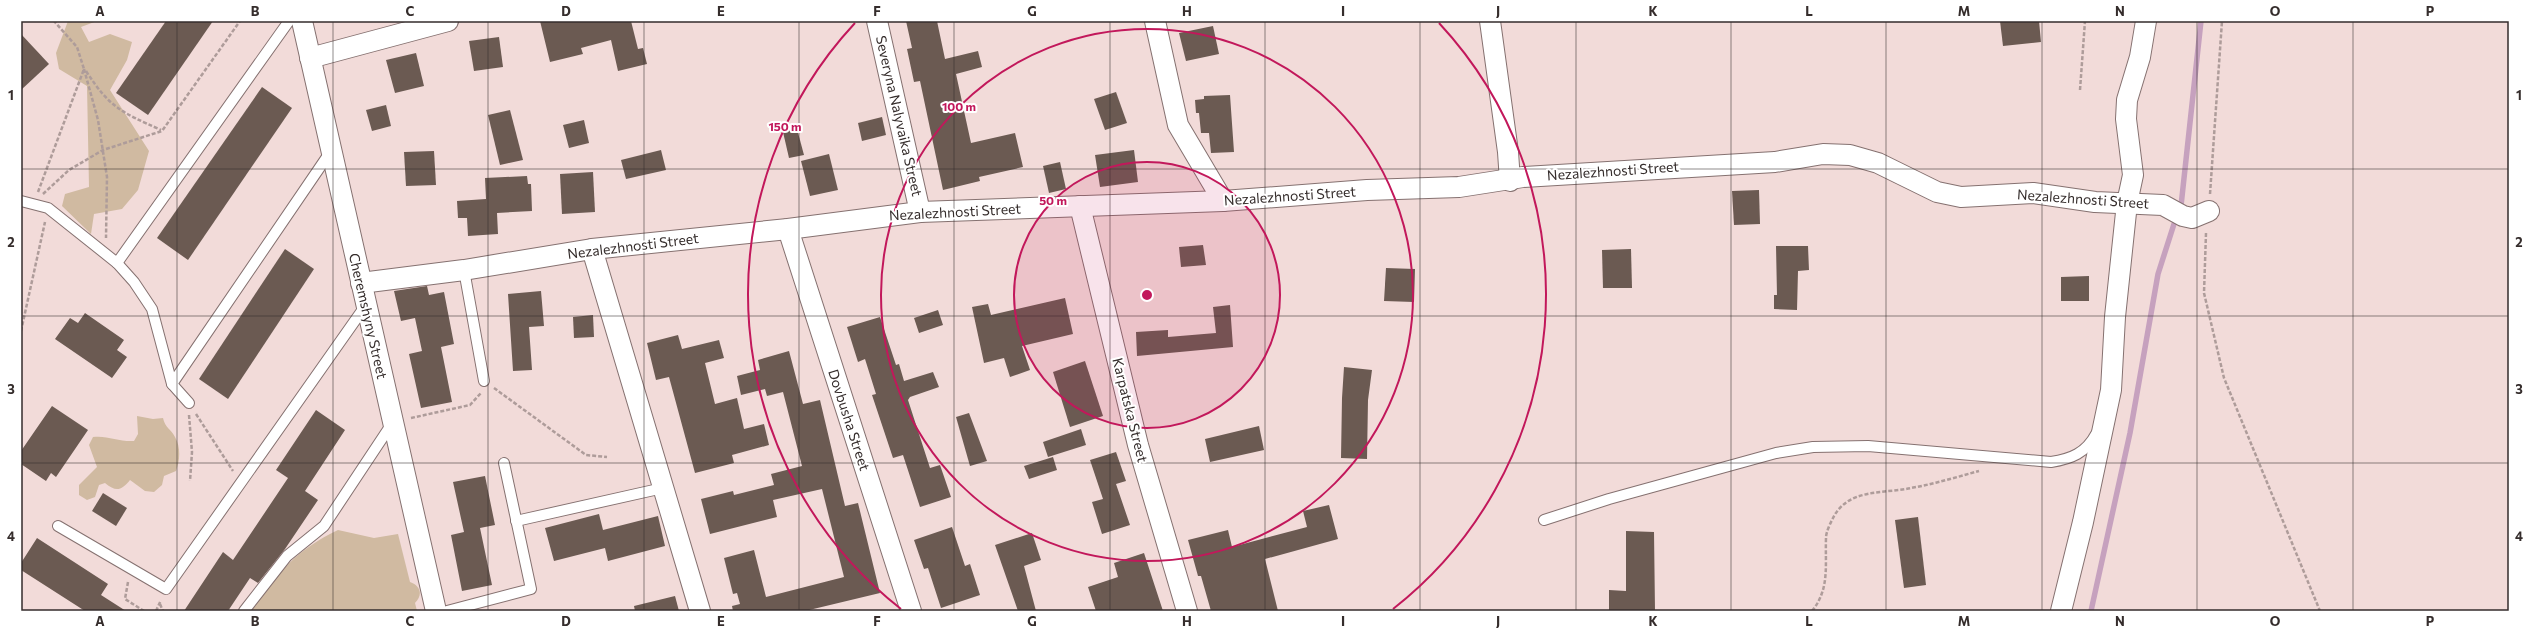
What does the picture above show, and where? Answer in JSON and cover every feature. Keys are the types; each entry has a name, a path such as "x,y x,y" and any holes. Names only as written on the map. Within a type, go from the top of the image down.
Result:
{"street":[{"name":"Cheremshyny Street","path":"302,21 436,611"},
{"path":"310,58 448,21"},
{"name":"Severyna Nalyvaika Street","path":"877,21 920,212"},
{"path":"1155,21 1178,125 1223,201"},
{"path":"1490,21 1508,152 1510,181"},
{"path":"2061,611 2083,522 2111,390 2115,317 2128,203 2133,175 2126,119 2128,100 2140,57 2146,21"},
{"name":"Nezalezhnosti Street","path":"361,283 464,270 592,249 788,229 920,212 1223,201 1367,190 1459,187 1530,177 1774,162 1823,154 1850,155 1878,163 1937,192 1961,197 2033,193 2095,202 2163,205 2183,216 2192,218 2209,212"},
{"name":"Karpatska Street","path":"1080,206 1138,445 1187,611"},
{"name":"Dovbusha Street","path":"788,229 911,611"},
{"path":"592,249 700,611"}],"lane":[{"path":"117,263 289,21"},
{"path":"172,384 331,151"},
{"path":"21,201 48,208 117,263 134,282 152,309 172,384 189,403"},
{"path":"464,270 484,381"},
{"path":"58,526 166,589 240,481 366,305"},
{"path":"1544,520 1609,499 1776,453 1813,447 1868,446 1912,449 2020,461 2050,462 2068,459 2087,448 2106,414"},
{"path":"244,611 287,556 324,526 392,422"},
{"path":"447,611 532,589 504,463"},
{"path":"516,521 663,488"}],"path":[{"path":"54,21 77,47 84,69 107,177 106,254"},
{"path":"33,204 69,170 102,150 162,131 240,21"},
{"path":"2080,90 2085,21"},
{"path":"2222,21 2209,212 2205,240 2204,293 2224,378 2320,611"},
{"path":"84,69 102,96 118,109 162,131"},
{"path":"33,204 84,69"},
{"path":"21,331 48,208"},
{"path":"392,422 470,405 480,397 484,381 586,455 607,457"},
{"path":"189,403 240,481"},
{"path":"189,403 192,452 190,481"},
{"path":"1812,611 1822,596 1826,583 1826,536 1836,511 1844,503 1852,498 1875,492 1910,488 1981,470"},
{"path":"130,568 125,599 144,611"},
{"path":"160,603 163,611"}],"shaded area":[{"path":"68,21 97,21 81,27 89,42 110,34 132,42 127,60 110,90 149,151 138,190 122,209 94,214 91,234 62,206 65,194 89,187 87,86 59,69 56,53"},
{"path":"137,416 153,419 163,418 165,424 175,437 178,445 179,458 176,471 164,476 162,485 154,492 145,491 130,480 118,489 112,488 105,483 99,485 95,497 87,500 79,495 79,485 97,467 89,445 93,437 134,441 138,434"},
{"path":"338,530 374,538 398,534 410,582 417,586 420,591 418,600 415,603 417,611 250,611 288,564 310,546"}],"building":[{"path":"166,21 213,21 148,115 116,93"},
{"path":"540,21 631,21 638,49 643,48 647,64 618,71 611,40 581,48 583,54 550,62"},
{"path":"906,21 937,21 945,59 978,51 982,67 956,74 971,143 1015,133 1023,167 979,177 980,181 943,190 920,81 914,82 907,49 912,48"},
{"path":"2000,21 2039,21 2041,42 2003,46"},
{"path":"1213,26 1219,54 1186,61 1179,33"},
{"path":"21,34 49,64 21,90"},
{"path":"499,37 503,67 474,71 469,41"},
{"path":"416,53 424,86 395,93 386,60"},
{"path":"262,87 292,108 188,260 157,238"},
{"path":"1116,92 1127,123 1105,130 1094,99"},
{"path":"1230,95 1234,152 1211,153 1209,133 1201,133 1199,113 1196,113 1195,100 1204,99 1204,96"},
{"path":"386,105 391,126 372,131 366,110"},
{"path":"510,110 523,160 500,165 488,115"},
{"path":"882,117 886,135 862,141 858,123"},
{"path":"584,120 589,143 569,148 563,125"},
{"path":"797,129 804,155 789,158 783,132"},
{"path":"661,150 666,170 626,179 621,160"},
{"path":"1134,150 1138,182 1100,187 1095,155"},
{"path":"434,151 436,185 406,186 404,152"},
{"path":"829,154 838,190 810,196 801,161"},
{"path":"1060,162 1066,189 1049,193 1043,166"},
{"path":"593,172 595,212 562,214 560,174"},
{"path":"527,176 528,184 531,184 532,211 497,213 498,234 468,236 467,218 458,218 457,201 486,199 485,178"},
{"path":"1759,190 1760,224 1734,225 1732,191"},
{"path":"1203,245 1206,265 1181,267 1179,247"},
{"path":"1776,246 1808,246 1809,270 1798,271 1797,310 1774,309 1774,295 1777,295"},
{"path":"285,249 314,269 228,399 199,379"},
{"path":"1631,249 1632,288 1603,288 1602,250"},
{"path":"1386,268 1415,269 1414,302 1384,301"},
{"path":"2089,276 2089,301 2061,301 2061,277"},
{"path":"427,286 429,295 444,292 454,344 441,347 452,402 421,408 409,354 422,351 415,318 401,321 394,291"},
{"path":"541,291 544,326 529,327 532,370 513,371 508,294"},
{"path":"1065,298 1073,334 1022,346 1030,370 1010,377 1004,358 984,363 972,307 988,304 991,315"},
{"path":"1230,305 1233,347 1137,356 1136,332 1168,330 1168,337 1216,333 1213,307"},
{"path":"938,310 943,325 919,333 914,318"},
{"path":"85,313 124,340 117,350 127,357 112,378 55,339 70,318 78,323"},
{"path":"593,315 594,337 574,338 573,317"},
{"path":"880,317 896,365 899,364 904,381 933,372 939,387 910,397 908,400 930,468 940,465 951,497 920,507 903,455 893,458 872,395 876,394 865,359 858,362 847,327"},
{"path":"678,335 682,349 719,340 724,358 705,363 715,404 737,398 744,429 764,424 769,445 732,455 734,463 695,473 669,377 656,380 647,343"},
{"path":"789,351 803,404 820,400 845,506 858,503 880,593 805,611 733,611 732,606 740,604 737,593 733,594 724,558 754,550 766,597 844,577 822,489 773,500 777,517 710,534 701,499 733,491 734,495 774,485 771,474 802,466 783,392 767,396 765,389 741,395 737,376 760,370 758,360"},
{"path":"1085,361 1103,416 1070,427 1053,372"},
{"path":"1344,367 1372,370 1368,400 1367,459 1341,458"},
{"path":"52,406 88,430 56,477 51,473 46,481 21,464 21,451"},
{"path":"316,410 345,430 305,491 318,500 285,549 258,583 250,578 228,611 184,611 223,552 233,560 288,478 276,470"},
{"path":"969,413 987,461 970,466 956,417"},
{"path":"1259,426 1264,450 1210,462 1205,439"},
{"path":"1081,429 1086,445 1048,457 1043,442"},
{"path":"1116,452 1126,481 1116,484 1130,525 1102,534 1092,502 1103,499 1090,460"},
{"path":"1053,457 1057,470 1029,479 1024,466"},
{"path":"485,476 495,525 480,528 492,585 462,591 451,535 464,532 453,482"},
{"path":"103,493 127,508 116,526 92,511"},
{"path":"1329,505 1338,539 1265,559 1278,611 1211,611 1201,576 1198,576 1188,540 1228,530 1232,547 1307,527 1303,511"},
{"path":"599,514 603,530 658,516 665,546 608,561 605,548 554,561 545,528"},
{"path":"1918,517 1926,585 1904,588 1895,520"},
{"path":"952,527 965,566 970,564 980,595 941,608 928,568 924,569 914,540"},
{"path":"1626,531 1654,532 1655,611 1609,611 1609,590 1626,591"},
{"path":"1032,533 1041,560 1024,566 1036,611 1018,611 995,545"},
{"path":"37,538 108,584 101,595 126,611 85,611 21,570 21,563"},
{"path":"1144,553 1163,611 1096,611 1088,587 1118,577 1114,563"},
{"path":"675,596 679,611 635,611 634,606"}],"waterway":[{"path":"2181,206 2201,21"},
{"path":"2091,611 2130,433 2158,274 2174,224"}]}
